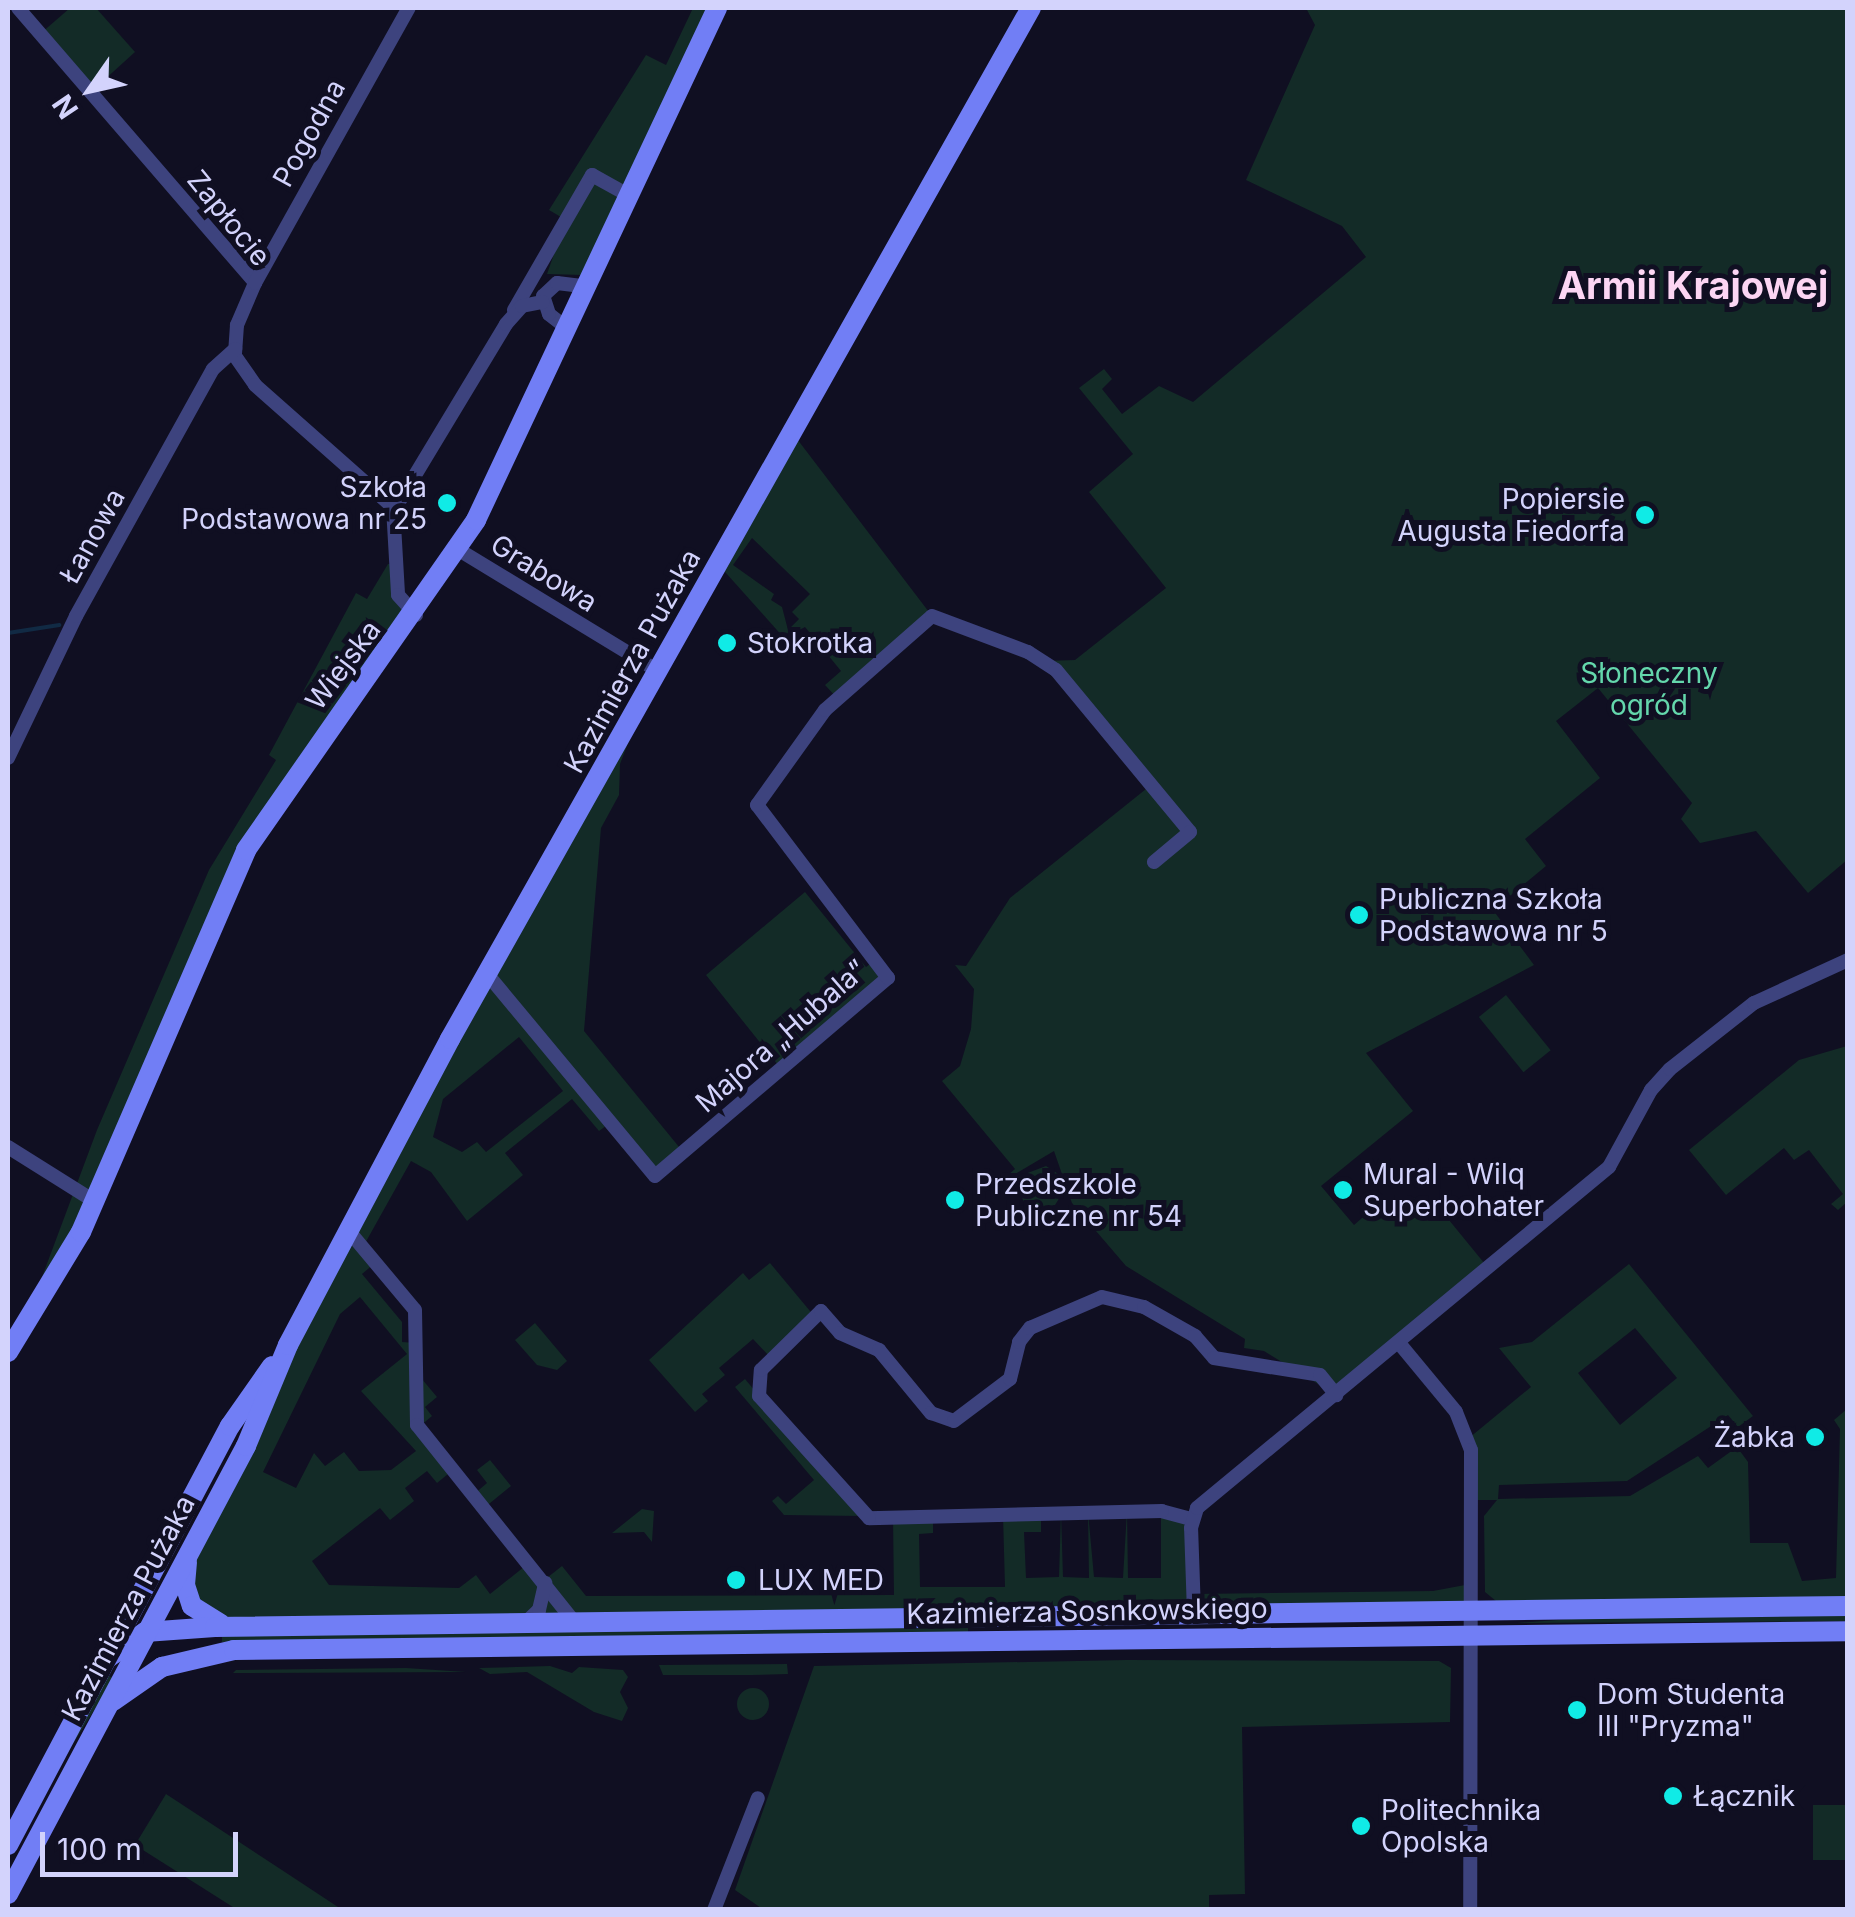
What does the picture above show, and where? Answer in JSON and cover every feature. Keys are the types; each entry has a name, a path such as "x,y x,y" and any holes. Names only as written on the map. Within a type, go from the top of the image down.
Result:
{"street":[{"name":"Zapłocie","path":"18,8 255,283 235,349"},
{"name":"Pogodna","path":"255,283 409,8"},
{"name":"Wiejska","path":"8,1352 65,1264 246,850 280,793 416,614 458,550 568,329 717,8"},
{"name":"Kazimierza Pużaka","path":"8,1894 142,1633 158,1620 246,1446 288,1345 348,1230 556,860 655,670 1031,8"},
{"path":"416,614 398,595 394,510 592,175 630,196"},
{"path":"544,256 551,285 544,302"},
{"path":"551,285 588,287"},
{"path":"506,324 522,306 544,302"},
{"path":"544,302 568,329"},
{"path":"235,349 254,385 394,510"},
{"name":"Łanowa","path":"8,758 76,616 213,369 235,349"},
{"name":"Grabowa","path":"458,550 655,670"},
{"name":"Majora „Hubala”","path":"488,975 655,1176 741,1106 890,973 757,805 824,710 932,616 1028,652 1056,670 1190,832 1154,862"},
{"path":"1192,1519 1609,1168 1651,1090 1670,1069 1754,1003 1848,960"},
{"path":"8,1147 94,1201"},
{"path":"348,1230 415,1310 417,1425 574,1622"},
{"path":"1192,1519 1170,1511 869,1518 758,1396 760,1370 822,1311 840,1333 878,1350 931,1413 954,1421 1010,1379 1020,1338 1030,1328 1102,1297 1144,1307 1194,1336 1214,1358 1320,1375 1336,1395"},
{"path":"1398,1343 1469,1438 1475,1611 1470,1910"},
{"name":"Kazimierza Pużaka","path":"8,1844 230,1426 288,1345"},
{"path":"1192,1519 1194,1612"},
{"path":"197,1538 184,1574 187,1596 205,1620 238,1627"},
{"path":"156,1567 158,1620 188,1642 234,1650"},
{"path":"526,1622 539,1610 545,1583"},
{"name":"Kazimierza Sosnkowskiego","path":"158,1620 238,1627 1848,1606"},
{"name":"Kazimierza Sosnkowskiego","path":"104,1708 162,1667 234,1650 1848,1630"},
{"path":"105,1660 142,1633"},
{"path":"714,1910 758,1798"}],"green space":[{"path":"70,8 96,8 135,52 91,92 40,34"},
{"path":"693,8 717,8 583,275 547,274 566,220 549,210 646,55 666,65"},
{"name":"Słoneczny ogród","path":"1306,8 1847,8 1847,860 1808,893 1756,831 1700,843 1681,819 1692,803 1598,688 1556,721 1600,778 1525,839 1546,866 1493,910 1534,965 1366,1053 1413,1111 1321,1186 1354,1225 1385,1198 1431,1198 1489,1269 1336,1395 1264,1351 1244,1348 1245,1339 1126,1266 1072,1203 1066,1187 1052,1210 1025,1204 1019,1192 1025,1174 1046,1166 1063,1177 1054,1151 995,1186 1015,1169 942,1081 960,1066 971,1029 974,989 955,965 966,966 1010,898 1151,785 1046,661 1075,660 1166,588 1089,492 1133,454 1079,388 1104,369 1112,379 1102,389 1122,414 1159,386 1193,402 1366,257 1342,226 1246,180 1315,25"},
{"path":"791,431 932,616 838,699 825,685 841,671 805,627 784,638 717,563","holes":["752,538 810,594 792,612 799,619 788,630 782,607 771,600 774,594 733,565"]},
{"path":"388,564 396,564 396,581 416,615 281,793 81,1232 39,1285 97,1130 209,870 276,760 269,755 356,593 367,599"},
{"path":"630,738 620,764 619,795 601,828 584,1031 684,1153 655,1176 610,1123 599,1131 572,1099 505,1153 523,1175 467,1221 431,1172 411,1161 363,1247 375,1263 362,1274 402,1322 402,1342 416,1343 416,1372 437,1397 425,1407 432,1416 419,1427 453,1470 437,1483 427,1471 405,1488 414,1501 390,1520 380,1508 312,1561 329,1585 459,1588 476,1575 490,1594 529,1563 543,1581 562,1566 586,1596 894,1595 893,1517 933,1517 933,1533 919,1534 920,1587 1005,1587 1003,1515 1041,1514 1041,1532 1024,1532 1026,1578 1059,1577 1061,1513 1063,1577 1089,1578 1088,1512 1094,1577 1123,1578 1127,1511 1128,1578 1161,1578 1161,1511 1184,1515 1194,1594 1433,1591 1465,1585 1475,1611 238,1627 192,1606 185,1585 288,1345","holes":["519,1037 563,1091 486,1152 477,1142 462,1152 433,1137 443,1099","360,1297 407,1354 361,1391 416,1451 391,1470 359,1471 344,1452 325,1466 314,1453 296,1488 263,1472 340,1314"]},
{"path":"805,892 866,967 878,958 890,973 782,1070 706,975"},
{"path":"1506,995 1551,1050 1523,1072 1479,1017"},
{"path":"1847,1046 1847,1202 1838,1210 1831,1204 1843,1194 1809,1150 1794,1160 1784,1148 1726,1195 1689,1150 1799,1060"},
{"path":"770,1263 815,1317 770,1357 753,1339 719,1368 725,1375 702,1394 708,1401 695,1412 649,1360 743,1273 749,1280"},
{"path":"1629,1264 1753,1416 1738,1427 1728,1415 1627,1481 1499,1485 1498,1499 1630,1496 1698,1456 1708,1468 1737,1447 1748,1462 1750,1543 1788,1543 1802,1581 1836,1578 1840,1429 1834,1420 1847,1409 1847,1600 1496,1601 1485,1592 1484,1516 1497,1500 1473,1500 1469,1438 1531,1387 1499,1348 1532,1342","holes":["1635,1328 1677,1378 1620,1425 1578,1373"]},
{"path":"535,1323 567,1361 557,1370 537,1365 515,1340"},
{"path":"745,1379 862,1516 784,1515 772,1501 778,1496 786,1504 814,1480 735,1387"},
{"path":"490,1460 511,1486 484,1508 473,1495 487,1483 477,1470"},
{"path":"642,1509 654,1511 652,1542 644,1532 612,1533"},
{"path":"1848,1612 1847,1621 1517,1623 1638,1614"},
{"path":"968,1623 968,1633 222,1642 222,1634"},
{"path":"1127,1660 1439,1661 1451,1668 1450,1722 1242,1727 1245,1894 1209,1895 1209,1909 764,1910 735,1890 814,1666"},
{"path":"787,1664 788,1674 752,1675 663,1675 659,1665"},
{"path":"550,1666 572,1673 579,1667 623,1670 628,1677 620,1692 628,1708 622,1721 594,1712 527,1672 490,1674 479,1668"},
{"path":"406,1668 466,1672 233,1673 236,1670"},
{"path":"106,1674 114,1679 8,1848 8,1831"},
{"path":"753,1688 764,1693 769,1704 764,1715 753,1720 742,1715 737,1704 742,1693"},
{"path":"166,1794 341,1909 236,1909 135,1845"},
{"path":"1813,1805 1847,1805 1847,1860 1813,1860"}],"waterway":[{"path":"8,633 59,625"}],"place":[{"name":"Szkoła Podstawowa nr 25","path":"447,503"},
{"name":"Popiersie Augusta Fiedorfa","path":"1645,515"},
{"name":"Stokrotka","path":"727,643"},
{"name":"Publiczna Szkoła Podstawowa nr 5","path":"1359,915"},
{"name":"Mural - Wilq Superbohater","path":"1343,1190"},
{"name":"Przedszkole Publiczne nr 54","path":"955,1200"},
{"name":"Żabka","path":"1815,1437"},
{"name":"LUX MED","path":"736,1580"},
{"name":"Dom Studenta III \"Pryzma\"","path":"1577,1710"},
{"name":"Łącznik","path":"1673,1796"},
{"name":"Politechnika Opolska","path":"1361,1826"}],"district":[{"name":"Armii Krajowej","path":"1693,286"}]}
